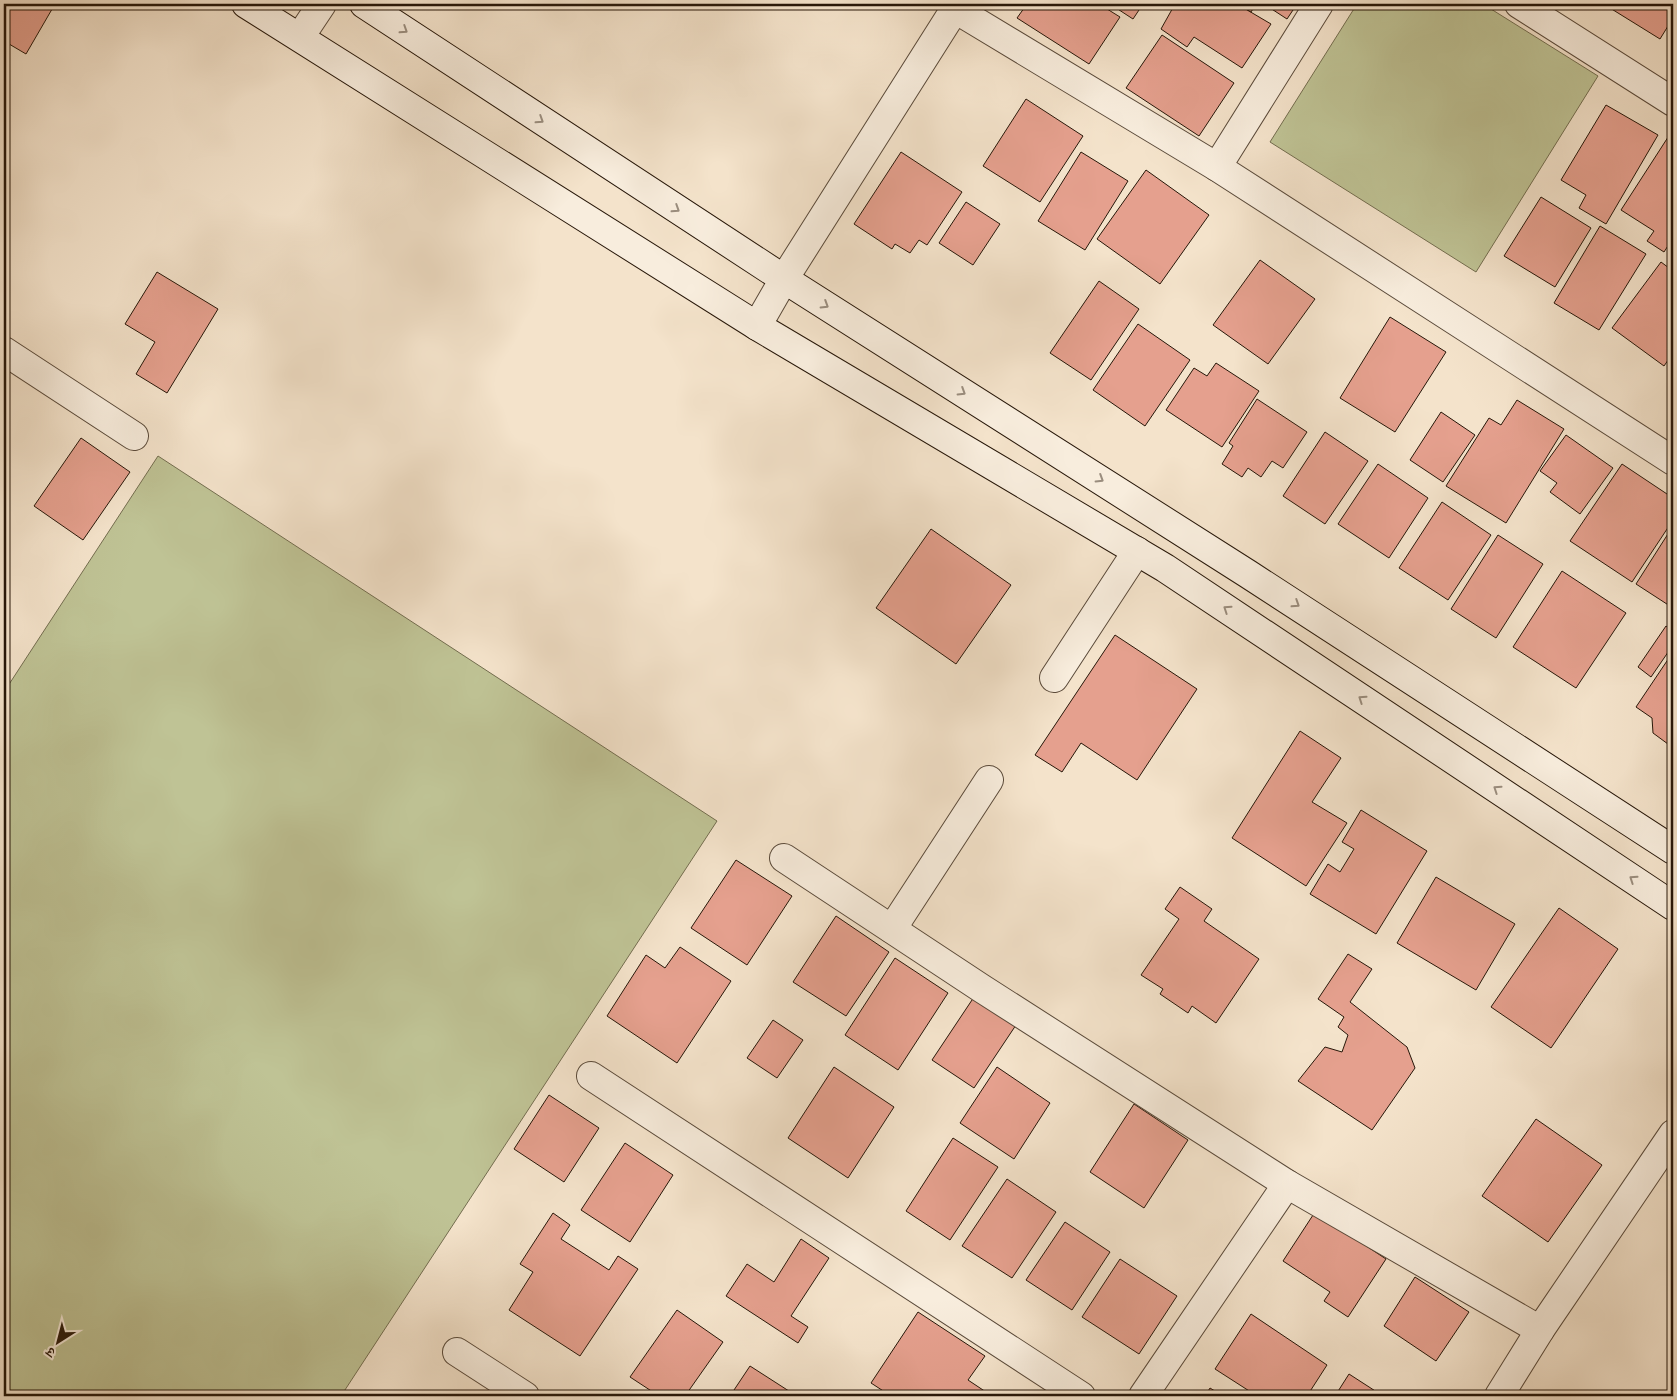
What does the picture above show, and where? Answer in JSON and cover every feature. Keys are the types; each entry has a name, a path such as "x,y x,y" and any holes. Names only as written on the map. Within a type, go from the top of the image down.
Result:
{"street":[{"path":"246,4 757,326 1137,551 1673,906"},
{"path":"300,38 322,4"},
{"path":"364,4 784,279 1248,574 1673,850"},
{"path":"1217,167 1319,4"},
{"path":"1519,4 1673,102"},
{"path":"757,326 784,279 957,6 1217,167 1673,461"},
{"path":"4,351 134,436"},
{"path":"1054,678 1137,551"},
{"path":"892,929 989,780"},
{"path":"784,858 1287,1184 1540,1330"},
{"path":"591,1076 1081,1396"},
{"path":"1498,1396 1540,1330 1673,1134"},
{"path":"1143,1396 1287,1184"},
{"path":"458,1352 525,1396"}],"green space":[{"path":"1357,4 1483,4 1598,76 1476,272 1270,142"},
{"path":"158,456 717,821 341,1396 4,1396 4,692"}],"building":[{"path":"4,4 55,4 26,54 4,41 4,29 9,21 4,18"},
{"path":"1027,4 1099,4 1120,17 1089,64 1017,18"},
{"path":"1110,4 1143,4 1133,19"},
{"path":"1175,4 1237,4 1271,24 1242,68 1194,37 1187,47 1161,29"},
{"path":"1237,4 1256,4 1251,12"},
{"path":"1264,4 1297,4 1287,19"},
{"path":"1612,4 1673,4 1673,18 1660,39 1610,8"},
{"path":"1162,35 1234,83 1199,136 1126,88"},
{"path":"1026,99 1083,136 1040,202 983,166"},
{"path":"1606,105 1658,135 1606,224 1579,208 1586,195 1561,180"},
{"path":"1672,131 1673,238 1664,252 1647,241 1654,231 1621,210"},
{"path":"901,152 962,192 927,245 919,240 910,253 895,244 892,249 854,224"},
{"path":"1081,152 1128,181 1085,250 1038,221"},
{"path":"1146,170 1209,215 1160,284 1097,239"},
{"path":"1541,197 1591,228 1555,287 1504,256"},
{"path":"966,202 1000,224 973,265 939,243"},
{"path":"1600,226 1646,254 1599,330 1554,303"},
{"path":"1260,260 1315,299 1268,364 1213,325"},
{"path":"1661,262 1673,271 1673,353 1664,366 1612,328"},
{"path":"157,272 218,309 167,393 136,374 155,342 125,324"},
{"path":"1099,281 1139,309 1091,380 1050,353"},
{"path":"1390,317 1446,352 1395,432 1340,398"},
{"path":"1138,324 1190,360 1145,426 1093,390"},
{"path":"1216,363 1259,391 1222,447 1166,410 1194,368 1207,376"},
{"path":"1257,399 1307,432 1283,468 1272,461 1261,477 1248,468 1242,477 1222,464 1233,446 1229,443"},
{"path":"1517,400 1564,429 1506,523 1446,486 1489,418 1501,425"},
{"path":"1441,412 1475,435 1443,482 1410,460"},
{"path":"1325,432 1368,461 1325,524 1283,496"},
{"path":"1566,435 1613,468 1580,514 1550,492 1557,483 1540,471"},
{"path":"81,438 130,472 83,540 34,506"},
{"path":"1378,464 1428,498 1389,558 1338,524"},
{"path":"1622,464 1673,498 1673,520 1632,582 1570,541"},
{"path":"1442,502 1491,535 1448,600 1399,568"},
{"path":"1673,526 1673,608 1636,584"},
{"path":"931,529 1011,585 956,664 876,608"},
{"path":"1498,535 1543,564 1496,638 1451,609"},
{"path":"1562,571 1626,613 1576,688 1513,647"},
{"path":"1666,626 1673,631 1673,645 1651,677 1638,667"},
{"path":"1115,635 1197,689 1137,780 1081,743 1062,772 1035,755"},
{"path":"1673,652 1672,747 1653,733 1652,718 1636,707"},
{"path":"1300,731 1341,758 1312,802 1347,823 1306,886 1232,838"},
{"path":"1361,810 1427,851 1376,934 1310,894 1328,864 1340,872 1354,849 1342,842"},
{"path":"736,860 792,896 747,965 691,928"},
{"path":"1436,877 1515,924 1476,990 1397,943"},
{"path":"1180,887 1212,909 1204,921 1259,959 1216,1023 1192,1006 1188,1013 1160,994 1163,989 1141,975 1179,919 1165,909"},
{"path":"1559,908 1618,949 1551,1048 1491,1007"},
{"path":"836,916 889,952 846,1016 793,982"},
{"path":"680,947 731,981 677,1063 607,1016 646,955 665,968"},
{"path":"1348,954 1372,969 1350,1002 1407,1047 1415,1068 1372,1130 1298,1081 1325,1047 1342,1052 1348,1035 1338,1027 1344,1017 1318,999"},
{"path":"895,958 948,993 898,1070 845,1035"},
{"path":"974,997 1016,1025 974,1088 932,1060"},
{"path":"773,1020 803,1040 777,1078 747,1058"},
{"path":"834,1067 894,1107 848,1178 788,1138"},
{"path":"997,1067 1050,1103 1014,1159 960,1123"},
{"path":"549,1095 599,1128 564,1182 514,1149"},
{"path":"1134,1104 1188,1140 1144,1208 1090,1172"},
{"path":"1536,1119 1602,1165 1548,1242 1482,1196"},
{"path":"953,1138 998,1167 950,1240 906,1211"},
{"path":"625,1143 673,1175 630,1242 581,1210"},
{"path":"1007,1179 1056,1212 1012,1278 962,1246"},
{"path":"1315,1212 1386,1259 1348,1317 1324,1301 1330,1292 1283,1261"},
{"path":"553,1213 570,1225 561,1239 609,1270 618,1256 638,1269 580,1356 509,1310 533,1272 520,1264"},
{"path":"1065,1222 1110,1252 1072,1310 1026,1280"},
{"path":"801,1239 829,1258 791,1316 808,1327 798,1343 726,1296 747,1264 774,1282"},
{"path":"1120,1259 1177,1296 1139,1354 1082,1317"},
{"path":"1415,1277 1469,1312 1436,1361 1384,1326"},
{"path":"677,1310 723,1342 685,1396 659,1396 630,1377"},
{"path":"918,1312 985,1356 968,1380 992,1396 891,1396 871,1383"},
{"path":"1251,1314 1327,1365 1307,1396 1257,1396 1215,1369"},
{"path":"750,1366 792,1393 790,1396 730,1396"},
{"path":"1349,1374 1383,1396 1335,1396"},
{"path":"1210,1388 1223,1396 1205,1396"}]}
